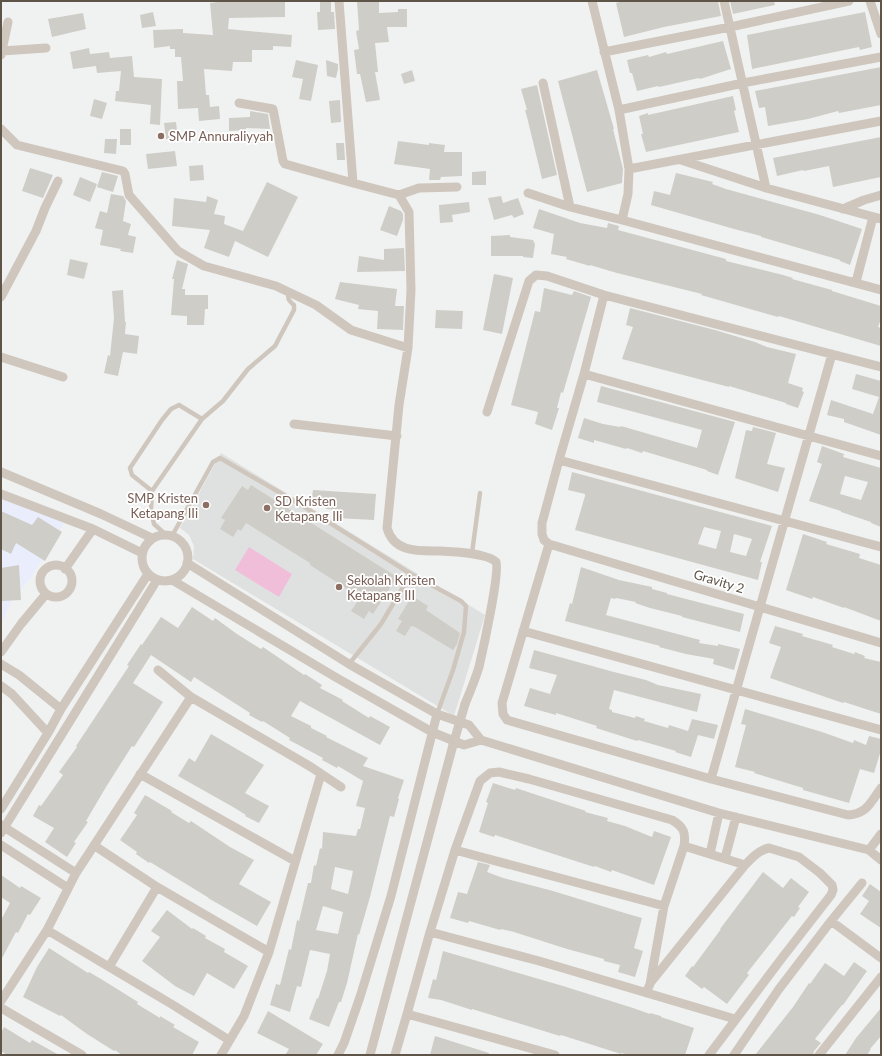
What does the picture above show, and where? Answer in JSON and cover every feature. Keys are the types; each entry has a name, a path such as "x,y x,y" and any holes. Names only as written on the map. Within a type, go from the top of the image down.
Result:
{"street":[{"path":"339,1 353,183"},
{"path":"592,1 619,110 629,169 628,194 622,220"},
{"path":"724,1 766,188"},
{"path":"604,52 730,27 849,1"},
{"path":"870,1 881,34"},
{"path":"8,22 1,53 46,48"},
{"path":"619,110 743,83 881,57"},
{"path":"543,83 570,208"},
{"path":"239,103 273,109 283,161 285,164 399,195 419,188 457,186"},
{"path":"629,169 881,121"},
{"path":"1,129 17,145 123,171 125,174 129,195 178,251 204,266 276,286 316,305 351,330 408,348"},
{"path":"680,159 766,188 877,218 856,282"},
{"path":"1,296 36,231 58,180"},
{"path":"528,193 570,208 622,220 856,282 881,290"},
{"path":"370,1055 453,746 465,704 479,666 498,565 496,561 492,559 472,553 418,551 406,548 390,537 387,524 399,405 408,348 411,290 409,212 399,195"},
{"path":"844,209 864,200 881,195"},
{"path":"487,412 529,281 536,275 547,276 604,295 881,367"},
{"path":"604,295 584,374 541,529 544,540 549,544 502,703 503,714 507,720 710,778 848,815 862,812 881,788"},
{"path":"710,778 832,354"},
{"path":"1,357 63,377"},
{"path":"584,374 881,456"},
{"path":"294,424 397,436"},
{"path":"559,460 881,547"},
{"path":"1,472 101,514 152,538"},
{"path":"1,494 93,530 142,553"},
{"path":"65,569 93,530"},
{"path":"168,535 178,538 185,546 188,556 187,563 179,576 172,580 165,581 157,580 148,574 142,564 142,553 145,544 152,538 168,535"},
{"name":"Gravity 2","path":"549,544 881,643"},
{"path":"187,563 349,664 437,714 469,725 481,740"},
{"path":"56,566 65,569 69,572 72,582 69,591 56,597 46,594 40,581 47,568 56,566"},
{"path":"1,809 48,733 61,709 148,574"},
{"path":"76,873 2,828 157,580"},
{"path":"172,580 337,678 432,732 464,745 481,740 719,813 869,850 881,859"},
{"path":"1,652 21,624 46,594"},
{"path":"523,631 881,730"},
{"path":"1,664 18,675 61,709"},
{"path":"158,670 191,697 341,787"},
{"path":"1,686 12,694 48,733"},
{"path":"1,1001 47,930 76,873 191,697"},
{"path":"338,1055 344,1043 360,997 391,896 437,714"},
{"path":"395,1055 455,850 480,781 490,773 499,772 529,779 672,820 680,825 685,836 684,846 664,906 650,984 646,993"},
{"path":"140,774 295,861"},
{"path":"221,1055 244,1016 269,952 320,774"},
{"path":"710,854 719,813"},
{"path":"725,858 736,817"},
{"path":"869,850 881,834"},
{"path":"1,845 68,888"},
{"path":"95,846 157,887 269,952"},
{"path":"684,846 745,865"},
{"path":"650,984 745,865 757,853 764,849 769,848 799,857 832,884 833,890 831,895 709,1055"},
{"path":"455,850 664,906"},
{"path":"734,1055 779,989 830,921 862,883"},
{"path":"108,967 157,887"},
{"path":"830,921 881,958"},
{"path":"47,930 229,1040"},
{"path":"430,932 736,1019"},
{"path":"819,1055 881,977"},
{"path":"1,1008 82,1055"},
{"path":"407,1014 555,1055"}],"lane":[{"path":"290,292 288,296 289,301 294,306 294,310 275,346 248,369 223,401 202,419 152,491 151,510 154,524 168,535 212,462 220,458 303,506 411,574 461,601 466,606 464,632 453,670 437,714"},
{"path":"152,491 132,475 130,468 154,430 171,409 179,405 202,419"},
{"path":"472,553 480,493"},
{"path":"349,664 380,624 411,574"}],"shaded area":[{"name":"Sekolah Kristen Ketapang III","path":"221,453 485,615 454,716 193,559 194,546 189,535 180,528"},
{"path":"1,491 67,518 31,578 14,596 1,624"},
{"path":"249,547 292,574 279,597 235,570"}],"building":[{"path":"226,1 285,1 285,17 229,18 228,29 292,35 291,47 273,46 273,50 252,50 252,62 233,62 232,71 204,69 206,95 209,95 210,107 219,106 220,119 199,121 198,108 178,109 177,81 183,81 181,57 175,57 175,49 170,49 170,46 154,48 153,30 183,29 183,33 213,35 210,3"},
{"path":"320,1 331,1 331,12 334,12 335,29 318,30 317,12 320,12"},
{"path":"357,1 379,1 379,13 398,12 398,9 407,9 407,27 387,27 389,42 375,43 378,72 375,72 380,100 366,102 360,74 357,74 354,50 359,49 356,31 359,30"},
{"path":"623,1 718,1 721,16 664,27 624,37 616,3"},
{"path":"730,1 774,1 775,5 733,14"},
{"path":"153,12 156,26 142,28 140,15"},
{"path":"865,12 872,47 860,50 859,47 752,69 747,35"},
{"path":"83,13 86,29 52,37 48,19"},
{"path":"723,41 731,69 700,79 637,91 627,60 648,55 649,57 666,52 667,54"},
{"path":"89,48 90,54 109,52 110,58 132,56 134,77 162,79 160,125 150,124 151,105 115,101 116,91 119,91 121,71 97,73 96,66 73,69 70,52"},
{"path":"296,60 318,65 311,101 299,99 303,79 292,77"},
{"path":"326,60 338,64 336,78 327,76"},
{"path":"881,67 881,105 839,113 838,111 808,119 768,126 765,107 759,108 755,91"},
{"path":"412,70 415,81 404,84 401,74"},
{"path":"597,70 614,129 623,169 622,183 587,192 558,81"},
{"path":"537,85 557,175 542,179 521,89"},
{"path":"733,96 736,110 734,111 739,132 646,152 641,134 643,134 639,116"},
{"path":"94,99 107,103 102,119 90,116"},
{"path":"340,100 341,122 331,123 329,101"},
{"path":"250,111 268,114 270,129 246,128 246,130 229,131 229,118 250,117"},
{"path":"176,122 178,138 166,139 164,123"},
{"path":"120,129 131,129 131,145 120,145"},
{"path":"881,137 881,177 833,187 829,166 777,176 773,158"},
{"path":"105,139 117,139 116,154 104,153"},
{"path":"398,141 429,145 429,143 445,145 444,152 462,152 462,176 441,177 440,180 429,180 430,169 394,164"},
{"path":"336,143 344,143 345,160 337,160"},
{"path":"175,151 177,166 148,169 146,154"},
{"path":"203,165 204,180 190,181 189,166"},
{"path":"30,168 53,175 43,198 22,191"},
{"path":"486,171 486,185 472,185 472,172"},
{"path":"102,172 118,176 113,192 97,187"},
{"path":"676,173 713,182 712,184 726,189 820,215 862,229 850,265 840,260 761,236 651,205 654,191 670,195"},
{"path":"80,177 97,184 90,202 73,195"},
{"path":"267,182 298,197 268,257 235,241 229,257 204,248 210,230 172,226 174,198 206,202 207,196 218,200 214,214 225,216 224,224 243,231"},
{"path":"111,194 123,196 126,201 123,221 131,224 128,235 136,237 133,253 100,245 103,230 95,228 100,211 107,213"},
{"path":"501,196 503,203 518,198 524,214 514,218 512,215 494,220 488,198"},
{"path":"469,202 470,212 452,215 453,222 440,223 439,205"},
{"path":"389,206 401,211 403,214 403,220 397,236 380,230"},
{"path":"539,209 580,223 607,228 608,223 619,226 618,230 726,259 726,261 783,275 881,306 881,319 878,327 881,328 881,346 701,295 702,294 590,266 566,259 567,257 551,254 554,234 533,228"},
{"path":"510,235 510,237 533,240 535,244 533,258 523,256 491,256 491,236"},
{"path":"404,248 405,271 357,272 359,256 384,260 384,249"},
{"path":"70,259 88,263 84,279 67,275"},
{"path":"177,260 188,264 182,289 185,289 185,295 208,295 208,309 205,309 204,325 187,325 187,316 171,315 174,279 172,279"},
{"path":"494,274 513,278 502,334 483,330"},
{"path":"340,282 397,289 395,306 404,306 403,330 377,329 378,311 358,309 359,305 335,299"},
{"path":"544,288 572,295 574,291 591,297 563,393 561,392 557,408 559,408 552,430 535,424 538,412 511,405 535,311 540,312"},
{"path":"123,290 126,322 125,334 139,336 137,354 123,352 118,376 104,373 108,355 110,356 114,318 112,291"},
{"path":"630,308 715,330 767,347 796,354 788,383 803,388 802,391 804,392 798,408 729,386 622,359 633,327 626,325"},
{"path":"436,310 463,311 462,329 435,328"},
{"path":"856,374 881,381 881,435 844,422 844,419 827,415 831,400 873,414 879,397 852,389"},
{"path":"601,386 735,422 718,475 707,470 643,451 642,453 594,440 594,443 578,438 584,418 603,424 621,426 697,448 702,430 597,402"},
{"path":"753,427 776,433 767,464 785,468 778,492 735,478 746,430 752,431"},
{"path":"822,446 844,454 843,457 881,468 881,527 841,511 809,501 822,464 817,462","holes":["845,476 868,482 861,500 840,494"]},
{"path":"572,472 772,526 760,562 762,562 758,580 575,530 585,494 568,490","holes":["704,527 721,531 716,549 698,544","734,534 752,539 746,556 730,552"]},
{"path":"251,485 397,577 373,614 369,611 364,619 351,611 357,602 352,599 355,594 310,565 310,563 246,523 241,531 238,529 233,537 220,529 225,520 221,518 242,486 248,490"},
{"path":"313,490 376,494 374,520 336,518 337,510 326,509 326,505 311,503"},
{"path":"1,511 32,525 38,517 62,532 45,561 16,543 11,554 1,549"},
{"path":"803,534 827,542 826,544 860,554 859,558 881,565 881,621 844,607 813,597 812,599 786,590"},
{"path":"19,565 21,600 1,601 1,568"},
{"path":"581,567 619,580 652,587 652,589 667,594 744,614 740,632 650,608 635,603 636,602 616,598 611,598 606,615 700,640 699,643 718,646 718,644 740,649 734,670 713,664 714,659 686,654 565,621 570,603 572,604"},
{"path":"412,596 428,606 426,610 460,633 457,644 453,650 415,627 411,626 405,636 396,631 402,621 398,619"},
{"path":"192,607 213,621 215,618 261,649 263,647 304,675 305,674 322,685 320,688 343,700 342,701 369,718 370,716 390,727 380,745 300,701 291,716 311,726 311,728 327,736 326,737 368,758 363,766 404,780 394,817 390,816 370,897 359,935 358,934 347,983 341,1002 339,1002 329,1027 309,1019 317,998 318,999 327,971 330,954 310,950 301,987 297,986 290,1012 270,1005 276,984 280,985 289,949 291,950 297,920 299,921 308,883 311,883 314,865 316,866 320,848 322,849 323,832 356,836 358,829 360,829 365,808 356,806 363,781 338,766 337,768 322,760 323,758 289,740 290,738 263,721 262,722 249,715 250,713 194,677 191,682 151,655 133,683 163,702 134,747 132,746 106,787 86,821 88,822 74,842 76,843 67,857 45,842 54,828 33,816 39,805 41,806 63,775 59,772 77,747 76,746 129,666 127,665 161,617 178,628","holes":["335,867 353,871 348,894 331,889","323,906 343,912 338,934 316,930"]},
{"path":"775,626 833,645 832,647 854,654 855,652 865,656 864,658 881,662 881,714 844,702 843,703 770,678 781,647 769,643"},
{"path":"534,650 646,680 658,685 701,694 697,712 614,690 609,709 612,710 612,712 635,718 636,716 645,719 644,721 668,728 669,725 688,731 692,719 718,725 714,739 698,735 691,757 675,752 676,751 596,728 597,726 556,713 556,715 524,706 530,688 550,694 557,675 529,668"},
{"path":"745,709 853,743 854,740 866,745 869,736 881,739 881,750 874,773 860,769 849,803 803,790 803,788 735,767 746,725 741,724"},
{"path":"211,734 264,765 245,793 269,806 259,823 178,776 189,758 195,762"},
{"path":"493,783 515,790 516,788 586,811 585,812 608,818 607,821 625,826 652,837 654,831 671,837 654,885 612,870 611,872 495,835 494,837 479,832 488,803 486,802"},
{"path":"145,795 189,823 191,821 230,847 254,860 239,884 271,902 257,926 150,862 149,863 120,840 137,815 134,813"},
{"path":"478,862 490,865 487,872 503,878 553,891 642,918 634,948 643,951 635,977 618,972 620,965 604,961 604,959 514,932 450,918 458,892 467,894"},
{"path":"763,872 783,888 791,878 809,892 798,907 800,908 794,917 792,916 747,973 749,975 727,1004 704,987 702,989 685,976"},
{"path":"1,875 20,888 21,886 41,898 30,915 28,914 18,933 16,932 1,960 1,920 10,903 1,897"},
{"path":"870,884 881,892 881,928 860,914 869,901 862,896"},
{"path":"167,910 192,929 193,928 206,936 205,938 225,949 224,952 248,966 234,989 207,973 194,996 175,986 142,961 160,937 151,931"},
{"path":"49,948 138,1002 137,1004 175,1025 173,1027 199,1042 192,1055 122,1055 87,1034 61,1015 60,1016 23,997 37,967"},
{"path":"443,951 563,986 650,1014 661,1016 694,1028 685,1055 621,1054 441,1000 428,998 433,979 436,980"},
{"path":"854,962 867,971 843,1005 815,1039 821,1043 814,1051 813,1055 755,1055 825,963 844,976"},
{"path":"881,1008 881,1036 867,1055 845,1055 856,1038"},
{"path":"268,1011 323,1044 316,1055 285,1055 289,1049 257,1033"},
{"path":"4,1027 30,1043 32,1040 59,1055 7,1055 1,1051 1,1033"},
{"path":"435,1036 489,1053 489,1055 430,1055"}],"place":[{"name":"SMP Annuraliyyah","path":"161,136"},
{"name":"SMP Kristen Ketapang IIi","path":"206,505"},
{"name":"SD Kristen Ketapang IIi","path":"267,508"},
{"name":"Sekolah Kristen Ketapang III","path":"339,587"}]}
